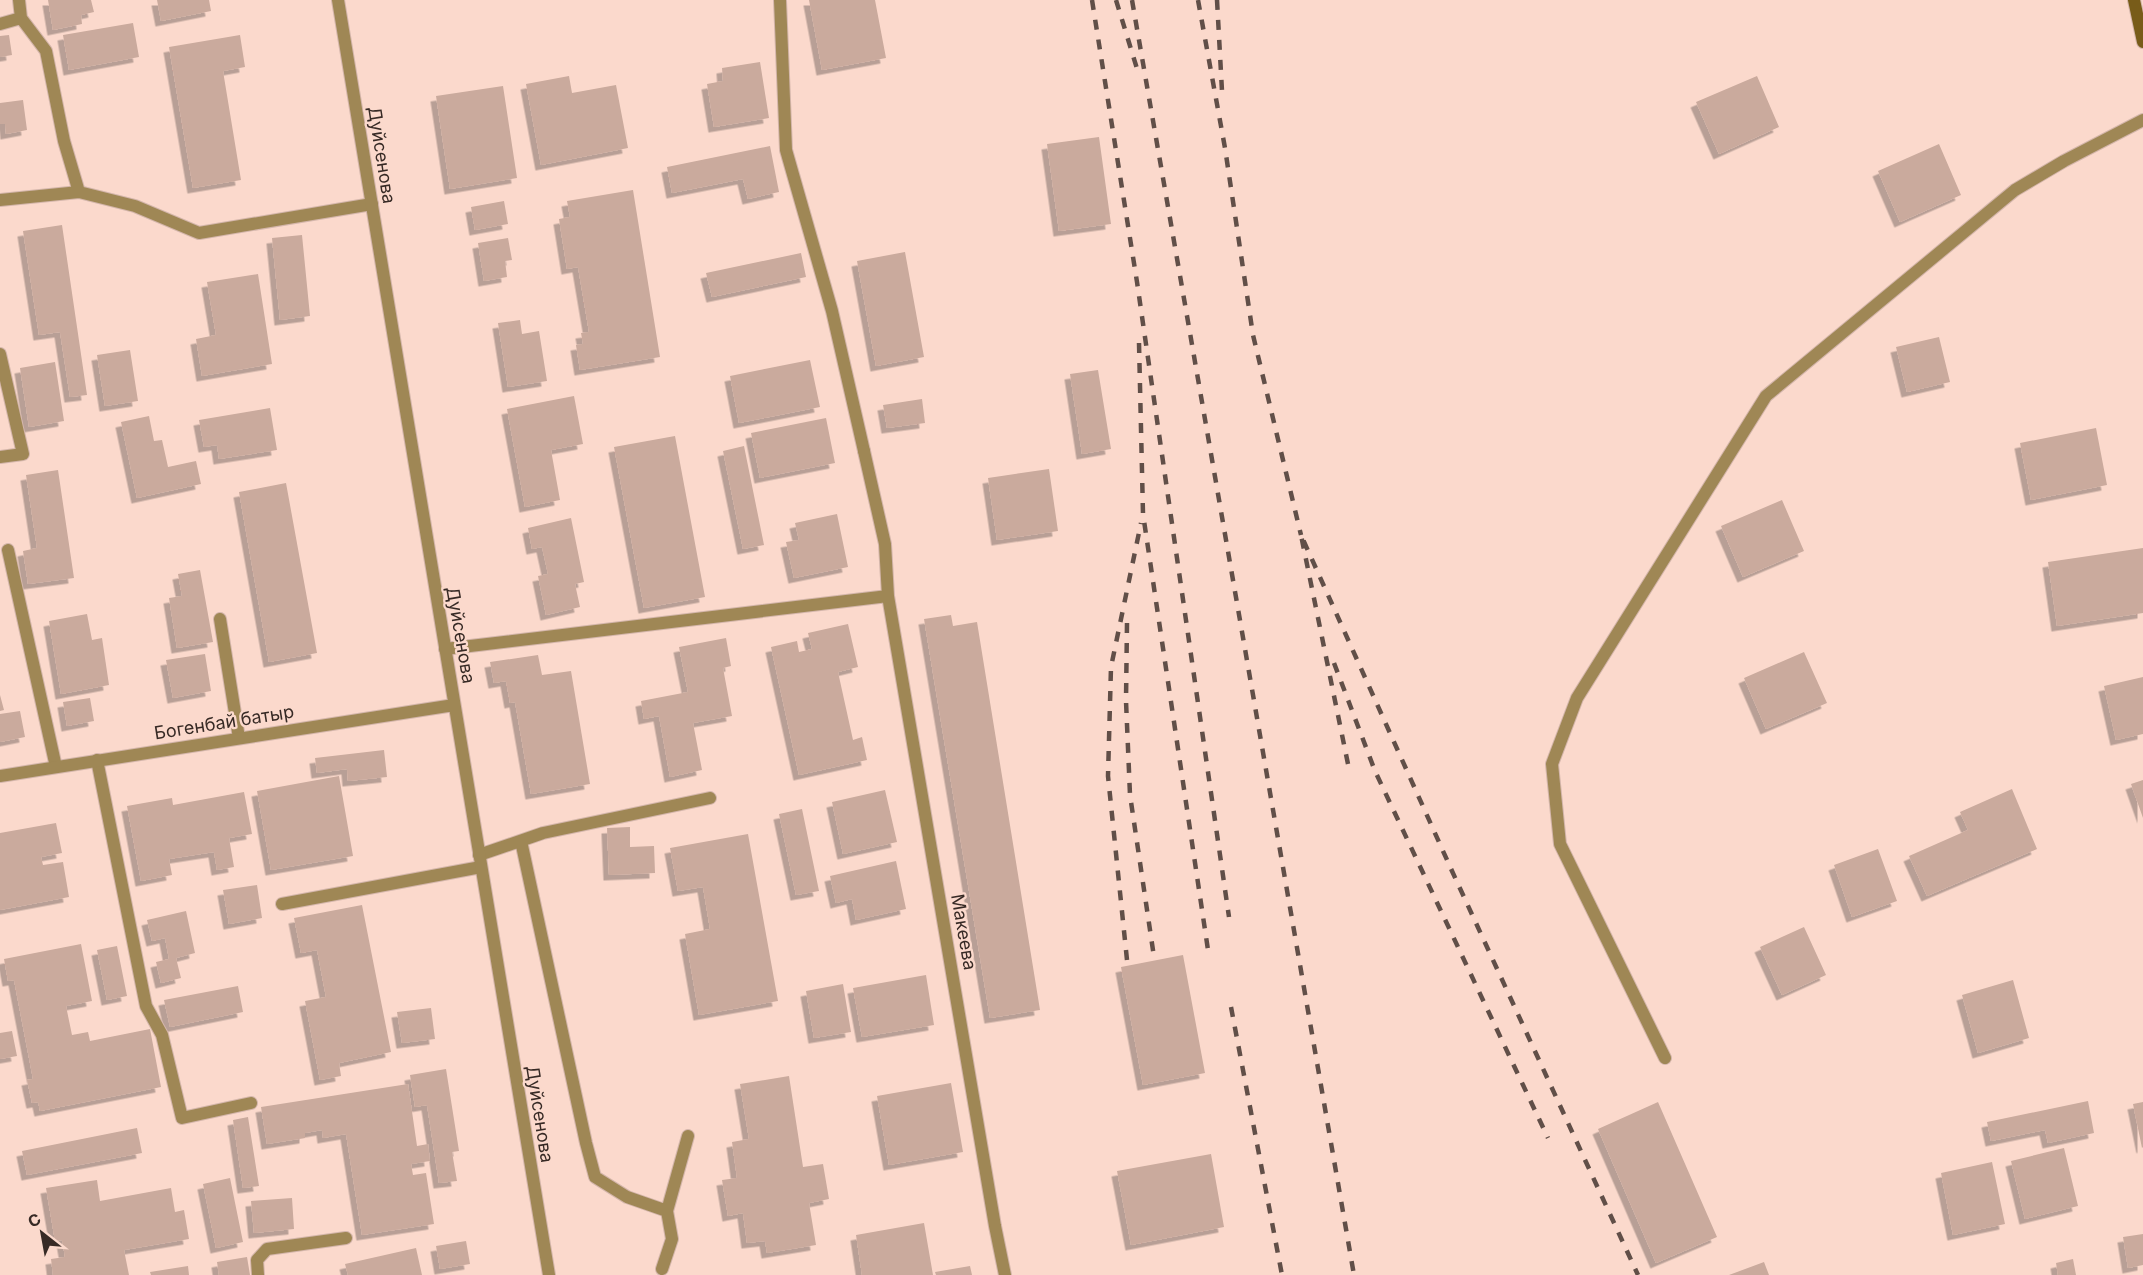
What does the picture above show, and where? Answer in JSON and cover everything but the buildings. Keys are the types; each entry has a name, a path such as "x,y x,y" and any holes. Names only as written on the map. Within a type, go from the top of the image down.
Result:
{"main road":[{"path":"2134,0 2143,42"}],"street":[{"path":"19,0 21,18 46,51 64,141 79,192"},
{"name":"Дуйсенова","path":"338,0 549,1275"},
{"name":"Макеева","path":"780,0 786,150 832,311 885,544 888,596 1005,1275"},
{"path":"0,24 21,18"},
{"path":"1665,1058 1560,844 1552,764 1577,698 1766,396 2015,190 2064,161 2143,120"},
{"path":"0,200 79,192 135,206 199,233 372,204"},
{"path":"0,354 23,454 0,457"},
{"path":"8,550 56,766"},
{"path":"445,650 888,596"},
{"path":"220,618 239,738"},
{"name":"Богенбай батыр","path":"0,776 454,705"},
{"path":"97,760 146,1006 162,1035 182,1118 251,1103"},
{"path":"282,904 480,861 543,833 710,798"},
{"path":"521,841 595,1177 627,1197 667,1212"},
{"path":"662,1269 672,1239 667,1212 688,1136"},
{"path":"258,1275 257,1260 267,1249 346,1238"}],"railway":[{"path":"1092,0 1137,282 1229,917"},
{"path":"1116,0 1138,72"},
{"path":"1132,0 1354,1275"},
{"path":"1198,0 1225,148 1253,335 1301,535"},
{"path":"1217,0 1222,91"},
{"path":"1139,343 1143,514 1208,950"},
{"path":"1127,960 1108,776 1111,667 1141,523"},
{"path":"1348,764 1301,535 1452,871 1638,1275"},
{"path":"1127,623 1126,701 1130,795 1154,957"},
{"path":"1334,663 1375,771 1548,1138"},
{"path":"1231,1007 1282,1275"}]}
